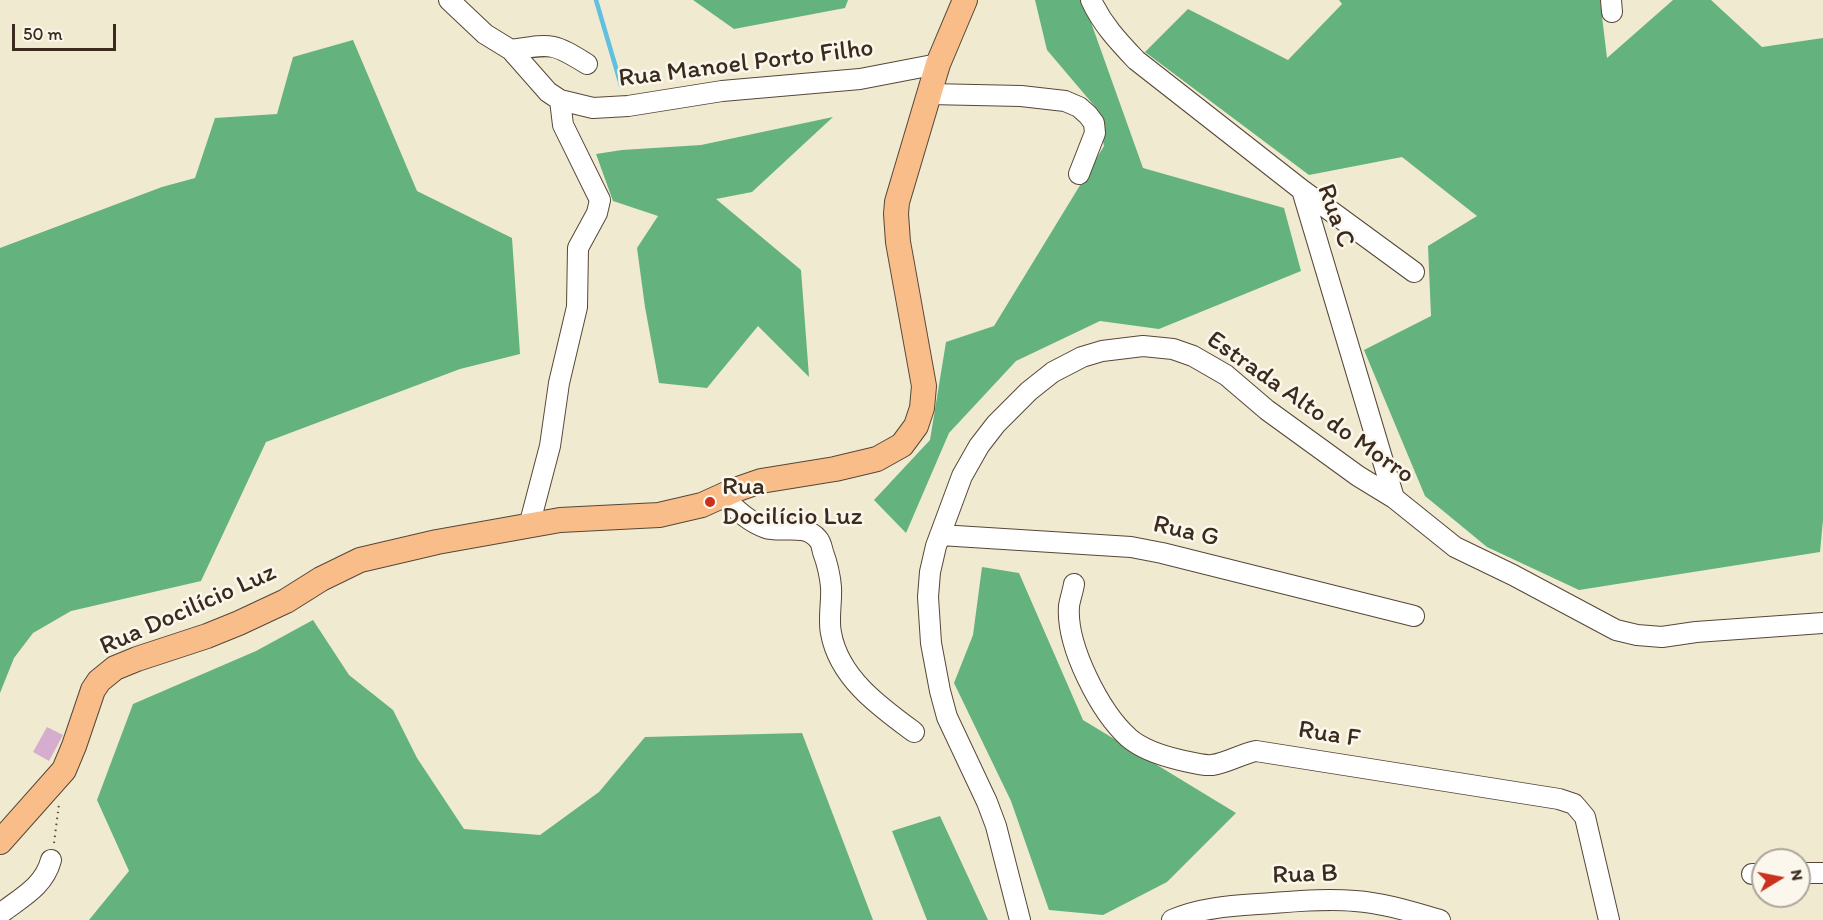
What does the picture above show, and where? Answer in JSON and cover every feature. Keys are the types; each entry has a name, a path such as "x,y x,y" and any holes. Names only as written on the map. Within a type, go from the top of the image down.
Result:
{"main road":[{"name":"Rua Docilício Luz","path":"0,842 64,770 75,746 93,690 99,681 115,668 239,623 286,601 321,579 360,560 437,542 560,520 659,515 691,508 761,481 834,469 877,459 902,444 916,426 922,408 924,386 901,260 896,214 897,202 938,64 965,0"}],"street":[{"path":"449,0 485,34 511,50 548,92 560,100 563,125 597,195 600,206 578,248 577,307 559,383 550,446 529,526"},
{"name":"Rua C","path":"1091,0 1099,16 1116,39 1137,60 1302,190 1394,498"},
{"path":"511,50 558,46 587,64"},
{"name":"Rua Manoel Porto Filho","path":"560,100 593,108 628,106 722,91 860,80 938,64"},
{"path":"929,94 1021,96 1065,101 1079,107 1094,123 1095,133 1079,174"},
{"path":"1302,190 1414,272"},
{"name":"Estrada Alto do Morro","path":"1020,920 996,826 947,717 939,691 931,643 928,597 930,572 940,535 962,476 979,446 1013,405 1053,372 1082,357 1127,347 1173,349 1193,356 1226,375 1267,410 1358,476 1394,498 1455,547 1616,630 1662,637 1737,628 1823,623"},
{"path":"722,496 755,523 768,529 797,529 811,533 819,540 828,565 831,588 830,632 844,666 861,689 914,732"},
{"name":"Rua G","path":"940,535 1131,547 1414,616"},
{"name":"Rua F","path":"1074,584 1069,607 1075,647 1106,711 1131,740 1152,752 1200,764 1211,765 1242,753 1256,751 1567,801 1574,804 1585,818 1609,920"},
{"path":"0,914 32,891 46,875 51,860"},
{"name":"Rua B","path":"1172,920 1221,906 1321,900 1355,901 1389,906 1440,920"}],"path":[{"path":"51,860 60,797"}],"green space":[{"path":"693,0 848,0 845,8 734,29"},
{"path":"1035,0 1083,0 1143,168 1284,208 1301,271 1159,329 1100,321 1016,361 949,433 906,533 874,500 930,440 946,342 994,326 1104,146 1097,109 1047,50"},
{"path":"1339,0 1600,0 1607,58 1673,0 1711,0 1762,47 1823,38 1823,520 1820,552 1579,590 1487,547 1425,496 1364,350 1431,316 1428,246 1477,216 1402,157 1309,175 1145,52 1188,9 1288,60 1342,4"},
{"path":"353,40 417,191 512,238 520,354 460,369 266,442 201,581 71,611 33,633 14,658 0,693 0,248 162,187 195,178 215,118 277,114 293,57"},
{"path":"833,117 752,192 716,199 801,270 809,377 758,326 707,388 659,383 637,248 658,216 613,201 596,154 701,145"},
{"path":"982,567 1019,573 1083,720 1236,813 1167,882 1103,915 1049,910 1011,801 954,683 973,635"},
{"path":"313,620 349,675 393,710 417,758 464,829 540,835 599,792 645,737 802,733 873,920 89,920 129,871 97,800 133,704 256,651"},
{"path":"940,816 988,920 927,920 892,831"}],"building":[{"path":"47,727 63,735 49,761 33,752"}],"waterway":[{"path":"596,0 621,85"}],"place":[{"name":"Rua Docilício Luz","path":"710,502"}]}
